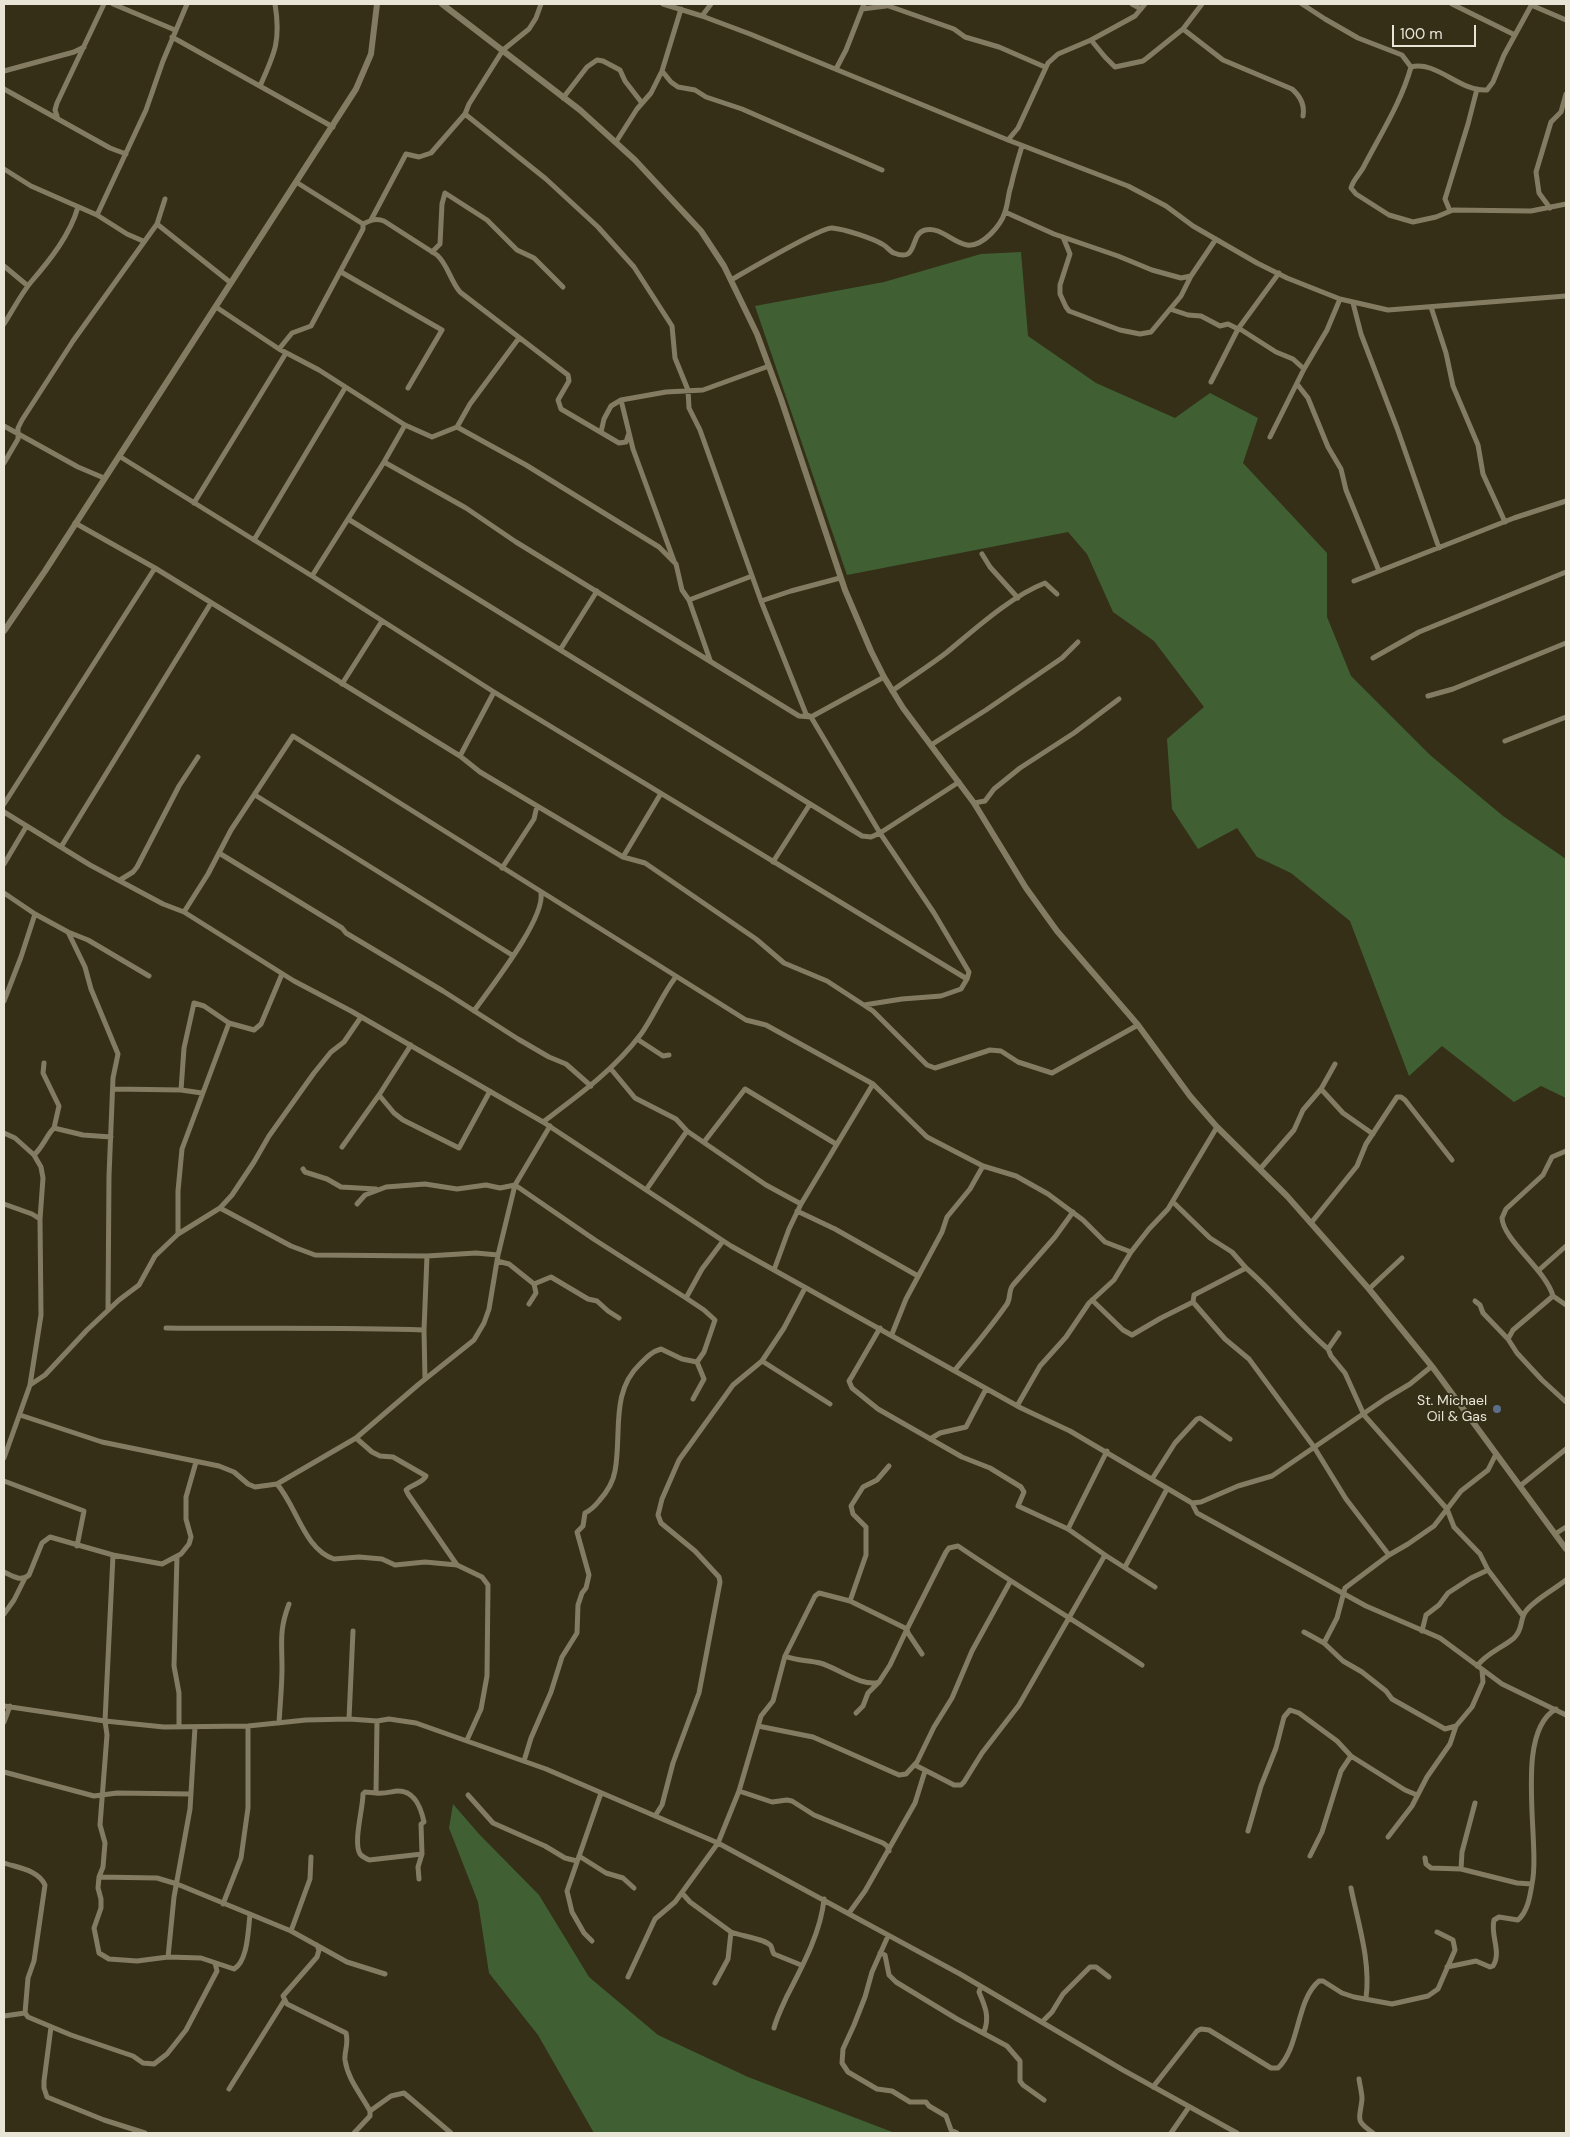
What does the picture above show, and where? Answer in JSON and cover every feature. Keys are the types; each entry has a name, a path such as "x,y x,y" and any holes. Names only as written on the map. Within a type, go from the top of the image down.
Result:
{"street":[{"path":"58,118 54,110 104,4"},
{"path":"113,4 175,30"},
{"path":"97,215 146,110 186,4"},
{"path":"260,86 276,49 278,22 275,4"},
{"path":"4,632 356,90 371,54 377,4"},
{"path":"442,4 503,50 616,142 702,232 731,280 757,334 840,578 871,651 892,691 974,803 1026,888 1057,931 1138,1025 1190,1096 1217,1127 1311,1223 1369,1288 1432,1366 1566,1549"},
{"path":"371,220 406,154 419,157 431,153 465,114 469,104 503,50 529,29 536,18 541,4"},
{"path":"663,4 702,16 1022,146 1128,186 1166,206 1216,240 1279,274 1340,299 1388,310 1566,296"},
{"path":"702,16 711,4"},
{"path":"1132,4 1141,10"},
{"path":"1008,140 1021,122 1045,67 1058,54 1091,40 1135,16 1145,4"},
{"path":"1091,40 1110,63 1120,67 1143,61 1183,29 1202,4"},
{"path":"1302,4 1335,26 1358,38 1402,55 1411,67"},
{"path":"1452,4 1515,35"},
{"path":"1566,20 1531,4 1490,88 1484,90 1462,85 1435,70 1417,65 1411,67 1392,115 1351,188 1378,209 1406,222 1420,222 1450,211 1531,211 1566,204"},
{"path":"836,69 846,50 863,6 884,5 954,29 965,37 980,40 1045,67"},
{"path":"616,142 651,92 662,71 681,10"},
{"path":"1183,29 1223,60 1292,89 1297,93 1302,102 1303,116"},
{"path":"172,37 333,127"},
{"path":"4,72 74,52 86,44"},
{"path":"563,98 587,67 597,60 620,70 625,81 642,103"},
{"path":"662,71 678,87 695,90 706,97 742,109 882,170"},
{"path":"1450,211 1445,199 1477,89"},
{"path":"4,90 110,148 126,154"},
{"path":"1550,208 1539,194 1536,172 1551,122 1562,112 1566,94"},
{"path":"465,114 546,179 598,226 634,266 672,326 676,358 688,390 689,408 700,430 761,602 806,714 811,717 880,833 939,921 969,972 967,979 960,989 941,996 902,999 864,1005"},
{"path":"731,280 824,229 831,228 883,244 893,253 908,255 918,235 922,231 929,229 936,230 958,242 976,245 990,234 1005,212 1022,146"},
{"path":"4,169 31,186 97,215 127,234 143,241"},
{"path":"296,182 363,224"},
{"path":"432,252 440,244 442,204 445,193 487,220 517,250 534,258 563,287"},
{"path":"4,463 19,436 18,428 30,408 73,341 156,224 164,199"},
{"path":"4,324 28,286 50,259 69,228 78,207"},
{"path":"1005,212 1063,237 1152,270 1181,278 1191,276"},
{"path":"363,224 371,220 378,219 384,221 432,252 444,261 451,280 460,292 568,375 569,381 558,400 561,409 619,443 626,442 629,433"},
{"path":"156,224 231,283"},
{"path":"279,349 292,332 311,326 363,229 363,224"},
{"path":"1063,237 1070,254 1060,285 1060,294 1062,301 1069,311 1120,330 1148,334 1161,322 1187,286 1191,276 1216,240"},
{"path":"4,266 28,286"},
{"path":"341,272 442,330 408,388"},
{"path":"1211,382 1239,329 1279,274"},
{"path":"1270,437 1304,368 1327,330 1340,299"},
{"path":"1353,303 1361,334 1397,428 1439,548"},
{"path":"216,307 279,349 319,370 405,425 432,437 457,427 470,404 519,338"},
{"path":"1431,307 1446,352 1453,386 1478,445 1483,474 1505,522"},
{"path":"1170,309 1188,315 1200,316 1220,326 1228,324 1276,352 1293,359 1304,368"},
{"path":"194,503 286,353"},
{"path":"601,432 604,419 611,406 621,400 666,392 703,390 769,366"},
{"path":"1297,384 1308,398 1328,447 1341,469 1346,490 1379,571"},
{"path":"254,540 345,388"},
{"path":"621,400 629,433 675,563 682,590 689,600 711,662"},
{"path":"312,576 384,462 405,425"},
{"path":"4,426 19,436 104,478"},
{"path":"457,427 526,466 659,547 675,563"},
{"path":"119,456 660,795 967,979"},
{"path":"384,462 466,508 516,542 800,716 811,717 884,677"},
{"path":"1354,581 1505,522 1566,502"},
{"path":"348,519 862,836 871,838 880,833 959,782"},
{"path":"75,523 155,568 460,756 480,772 623,857 645,863 756,938 784,963 827,981 864,1005 924,1063 935,1068 990,1050 1001,1051 1018,1062 1052,1072 1138,1025"},
{"path":"659,547 667,543"},
{"path":"982,554 1018,598"},
{"path":"4,804 155,568"},
{"path":"1373,658 1419,632 1566,572"},
{"path":"689,600 752,576"},
{"path":"761,602 791,591 840,578"},
{"path":"892,691 944,654 993,615 1035,587 1045,583 1057,594"},
{"path":"560,650 597,591"},
{"path":"61,848 211,603"},
{"path":"342,684 382,620"},
{"path":"931,745 1062,658 1078,642"},
{"path":"1428,696 1453,689 1566,643"},
{"path":"460,756 494,692"},
{"path":"974,803 986,801 994,788 1074,733 1119,699"},
{"path":"1506,741 1566,717"},
{"path":"184,912 232,830 293,736 675,978 746,1020 766,1025 873,1084 927,1137 983,1166 1023,1180 1048,1194 1072,1212 1105,1242 1131,1252"},
{"path":"120,880 133,872 137,867 180,786 198,757"},
{"path":"256,794 512,955"},
{"path":"623,857 660,795"},
{"path":"773,862 810,804"},
{"path":"502,868 534,818 537,806"},
{"path":"4,812 61,848 163,904 184,912 282,974 411,1045 550,1126 723,1241 892,1334 1016,1406 1070,1431 1107,1451 1192,1503 1197,1513 1342,1593 1440,1638 1493,1678 1566,1715"},
{"path":"4,864 26,827"},
{"path":"219,853 549,1057 566,1064 591,1086"},
{"path":"4,893 35,914 68,932 88,940 148,976"},
{"path":"474,1011 524,939 542,902 541,893"},
{"path":"4,1002 35,914"},
{"path":"68,932 84,967 118,1054 113,1078 108,1310"},
{"path":"181,1090 184,1048 194,1003 204,1006 230,1023 254,1030 261,1024 282,974"},
{"path":"543,1122 611,1069 637,1039 675,978"},
{"path":"30,1385 45,1375 70,1346 108,1310 139,1285 155,1256 178,1234 220,1208 240,1184 269,1136 314,1073 331,1052 344,1042 361,1017"},
{"path":"178,1234 179,1174 182,1150 230,1023"},
{"path":"637,1039 662,1056 669,1055"},
{"path":"342,1146 379,1095 411,1045"},
{"path":"34,1155 43,1146 54,1128 59,1106 43,1073 44,1063"},
{"path":"1260,1169 1294,1130 1303,1110 1335,1064"},
{"path":"611,1069 635,1098 676,1119 687,1131 766,1185 801,1204"},
{"path":"774,1270 789,1229 801,1204 873,1084"},
{"path":"1320,1088 1343,1113 1372,1134"},
{"path":"114,1089 181,1090 202,1093"},
{"path":"704,1142 745,1089 836,1144"},
{"path":"379,1095 394,1113 403,1120 459,1148 490,1091"},
{"path":"1311,1223 1357,1166 1372,1134 1395,1099 1401,1096 1452,1160"},
{"path":"20,1415 102,1442 227,1469 255,1487 277,1484 356,1438 425,1379 468,1346 481,1330 489,1309 498,1258 515,1185 550,1126"},
{"path":"1016,1406 1040,1366 1066,1337 1092,1300 1114,1280 1131,1252 1173,1202 1217,1127"},
{"path":"54,1128 83,1136 111,1137"},
{"path":"646,1190 687,1131"},
{"path":"4,1133 15,1138 34,1155 41,1167 43,1178 40,1219 41,1315 30,1385 22,1402 20,1415 4,1458"},
{"path":"1566,1151 1552,1157 1543,1175 1506,1209 1502,1218 1506,1230 1539,1270 1551,1288 1553,1296 1566,1305"},
{"path":"892,1334 918,1276 942,1232 947,1217 970,1188 983,1166"},
{"path":"303,1169 305,1172 327,1179 341,1187 379,1189"},
{"path":"357,1204 365,1195 386,1186 425,1184 457,1189 486,1185 500,1188 515,1185 595,1240 704,1310 715,1320 704,1352 697,1362"},
{"path":"1173,1202 1210,1238 1232,1252 1328,1349 1331,1356 1345,1373 1364,1414 1446,1509 1454,1527 1480,1554 1488,1570 1524,1616"},
{"path":"4,1204 32,1214 40,1219"},
{"path":"220,1208 291,1246 315,1255 427,1256 476,1253 498,1258 509,1264 534,1284 536,1293 529,1304"},
{"path":"798,1211 835,1229 918,1276"},
{"path":"955,1370 976,1347 1008,1303 1010,1290 1013,1285 1055,1237 1072,1212"},
{"path":"686,1298 702,1269 723,1241"},
{"path":"1539,1270 1566,1246"},
{"path":"425,1379 424,1330 427,1256"},
{"path":"1369,1288 1402,1258"},
{"path":"1246,1268 1194,1295 1193,1302 1225,1339 1248,1359 1314,1447 1346,1499 1389,1555"},
{"path":"534,1284 551,1277 588,1299 596,1301 619,1318"},
{"path":"655,1816 662,1805 673,1762 699,1693 720,1582 719,1577 695,1551 661,1523 658,1515 662,1499 680,1460 733,1385 762,1361 784,1328 806,1288"},
{"path":"1508,1339 1513,1330 1553,1296"},
{"path":"1092,1300 1123,1330 1132,1335 1193,1302"},
{"path":"1475,1301 1480,1304 1483,1313 1508,1339 1518,1354 1566,1402"},
{"path":"166,1328 270,1329 339,1327 424,1330"},
{"path":"880,1328 851,1378 850,1385 878,1409 962,1458 990,1468 1023,1490 1018,1506 1068,1529 1155,1587"},
{"path":"1328,1349 1339,1333"},
{"path":"524,1761 531,1738 551,1692 562,1657 577,1633 578,1605 586,1588 589,1575 577,1532 583,1526 585,1513 594,1507 613,1480 616,1470 617,1423 625,1385 635,1368 655,1350 661,1349 682,1359 697,1362"},
{"path":"762,1361 830,1404"},
{"path":"693,1399 704,1379 697,1362"},
{"path":"1192,1503 1201,1502 1238,1486 1266,1479 1386,1398 1410,1384 1432,1366"},
{"path":"930,1439 940,1433 966,1427 986,1389"},
{"path":"1152,1479 1176,1443 1196,1418 1200,1418 1230,1439"},
{"path":"356,1438 372,1452 380,1456 393,1457 426,1476 425,1479 406,1490 457,1565"},
{"path":"1520,1486 1566,1449"},
{"path":"1068,1529 1107,1451"},
{"path":"1324,1643 1337,1618 1342,1593 1348,1585 1389,1555 1434,1526 1461,1491 1488,1470 1496,1454"},
{"path":"4,1614 14,1600 25,1578 29,1575 45,1539 50,1537 113,1555 162,1564 177,1556 190,1544 191,1537 186,1519 186,1497 196,1462"},
{"path":"850,1601 867,1548 866,1526 853,1514 851,1506 863,1487 877,1480 889,1466"},
{"path":"4,1481 84,1511 77,1546"},
{"path":"277,1484 298,1516 309,1540 329,1557 334,1559 374,1558 395,1565 425,1562 457,1565 482,1577 488,1585 486,1676 481,1708 467,1740"},
{"path":"1125,1567 1167,1489"},
{"path":"1197,1513 1201,1502"},
{"path":"1556,1534 1566,1527"},
{"path":"856,1713 863,1706 868,1692 879,1682 946,1552 954,1546 958,1546 1010,1582 1070,1617 1142,1665"},
{"path":"113,1555 105,1721 107,1735 100,1825 104,1843 104,1867 99,1877 98,1888 101,1908 94,1928 99,1953 109,1959 137,1961 168,1957 202,1958 234,1969 240,1964 244,1952 250,1915"},
{"path":"915,1765 954,1785 961,1785 964,1782 982,1753 1019,1705 1105,1555"},
{"path":"177,1556 174,1666 179,1693 179,1727"},
{"path":"1422,1631 1426,1615 1439,1605 1448,1593 1471,1578 1488,1570"},
{"path":"4,1572 18,1579 25,1578"},
{"path":"1484,1682 1480,1668 1484,1658 1506,1644 1520,1631 1524,1616 1530,1607 1566,1580"},
{"path":"758,1726 813,1737 899,1775 906,1774 915,1765 934,1727 952,1698 972,1651 1010,1582"},
{"path":"628,1977 654,1922 682,1893 718,1843 739,1791 761,1716 773,1701 785,1656 815,1596 819,1593 850,1601 907,1628"},
{"path":"280,1723 281,1637 284,1618 289,1604"},
{"path":"907,1628 908,1634 922,1654"},
{"path":"349,1719 353,1631"},
{"path":"1304,1632 1324,1643 1343,1661 1362,1672 1392,1698 1445,1729 1453,1736"},
{"path":"785,1656 821,1663 859,1680 874,1684 879,1682"},
{"path":"1388,1837 1408,1812 1427,1777 1450,1744 1456,1726 1472,1707 1484,1682 1493,1678"},
{"path":"1547,1705 1548,1714"},
{"path":"4,1722 7,1706 105,1721 179,1727 248,1726 349,1719 377,1721 389,1719 416,1722 524,1761 718,1843 824,1899 1237,2133"},
{"path":"1447,1967 1476,1961 1490,1967 1493,1966 1497,1954 1493,1936 1494,1920 1499,1917 1518,1920 1522,1917 1528,1902 1534,1864 1530,1797 1531,1773 1539,1731 1548,1714 1556,1709"},
{"path":"1248,1831 1261,1786 1276,1748 1284,1717 1290,1710 1299,1713 1337,1741 1351,1756 1405,1790 1417,1795"},
{"path":"376,1793 377,1721"},
{"path":"223,1904 242,1852 248,1808 248,1726"},
{"path":"1445,1729 1456,1726"},
{"path":"168,1957 191,1794 196,1727"},
{"path":"1310,1856 1322,1832 1341,1771 1351,1756"},
{"path":"849,1913 889,1851 915,1803 925,1771"},
{"path":"4,1772 94,1796 132,1793 191,1794"},
{"path":"419,1879 418,1867 422,1854 421,1824 424,1822 421,1808 412,1796 399,1791 365,1792 363,1794 358,1852 370,1860 422,1854"},
{"path":"739,1791 772,1802 792,1801 814,1815 883,1843 889,1851"},
{"path":"592,1941 584,1933 572,1912 567,1894 601,1793"},
{"path":"468,1795 493,1823 545,1846 565,1858 578,1859 606,1873 623,1878 634,1888"},
{"path":"1461,1869 1464,1842 1475,1803"},
{"path":"291,1931 310,1879 311,1857"},
{"path":"1425,1858 1426,1864 1431,1868 1461,1869 1532,1884"},
{"path":"4,1863 40,1876 45,1885 34,1961 28,1978 25,2013 28,2017 132,2056 144,2063 154,2064 167,2054 186,2030 217,1971 215,1963"},
{"path":"99,1877 157,1878 177,1884 291,1931 347,1962 385,1974"},
{"path":"1352,1888 1368,1985 1366,1998"},
{"path":"682,1893 690,1902 731,1932 751,1939 757,1938 770,1945 774,1954 801,1966"},
{"path":"774,2028 776,2018 801,1966 822,1914 824,1899"},
{"path":"715,1983 728,1959 731,1932"},
{"path":"1153,2087 1197,2031 1201,2029 1210,2030 1239,2050 1275,2069 1282,2064 1306,2003 1318,1981 1322,1981 1342,1993 1392,2004 1428,1996 1438,1989 1456,1950 1455,1943 1437,1932"},
{"path":"888,1936 854,2025 843,2048 842,2064 848,2072 877,2089 892,2091 910,2102 917,2103 922,2100 926,2102 929,2106 946,2116 951,2130 957,2133"},
{"path":"230,2089 284,2001 284,1993 293,1986 302,1972 316,1957 317,1945"},
{"path":"880,1953 885,1955 889,1975 896,1982 957,2019 1007,2046 1020,2061 1020,2081 1022,2085 1044,2100"},
{"path":"1042,2022 1052,2012 1062,1994 1090,1967 1096,1967 1108,1977"},
{"path":"981,1987 978,1992 987,2010 987,2025 984,2032"},
{"path":"284,2001 346,2032 348,2046 344,2059 353,2085 370,2111 370,2116 354,2133"},
{"path":"4,2016 25,2013"},
{"path":"51,2027 44,2080 47,2097 104,2120 145,2133"},
{"path":"1358,2079 1362,2099 1358,2116 1359,2121 1373,2133"},
{"path":"370,2111 391,2096 404,2093 451,2133"},
{"path":"1171,2133 1189,2107"}],"green space":[{"path":"1021,252 1028,336 1096,383 1175,418 1210,393 1258,418 1243,463 1327,553 1327,617 1351,676 1430,755 1503,816 1566,859 1566,1098 1541,1086 1514,1102 1442,1046 1409,1076 1350,921 1291,873 1257,857 1237,828 1198,849 1172,809 1167,739 1204,707 1154,641 1113,612 1087,554 1068,532 847,575 755,306 884,282 981,254"},
{"path":"453,1804 479,1834 539,1895 589,1977 658,2035 748,2077 895,2133 594,2133 538,2035 489,1973 478,1902 449,1828"}],"place":[{"name":"St. Michael Oil & Gas","path":"1497,1409"}]}
